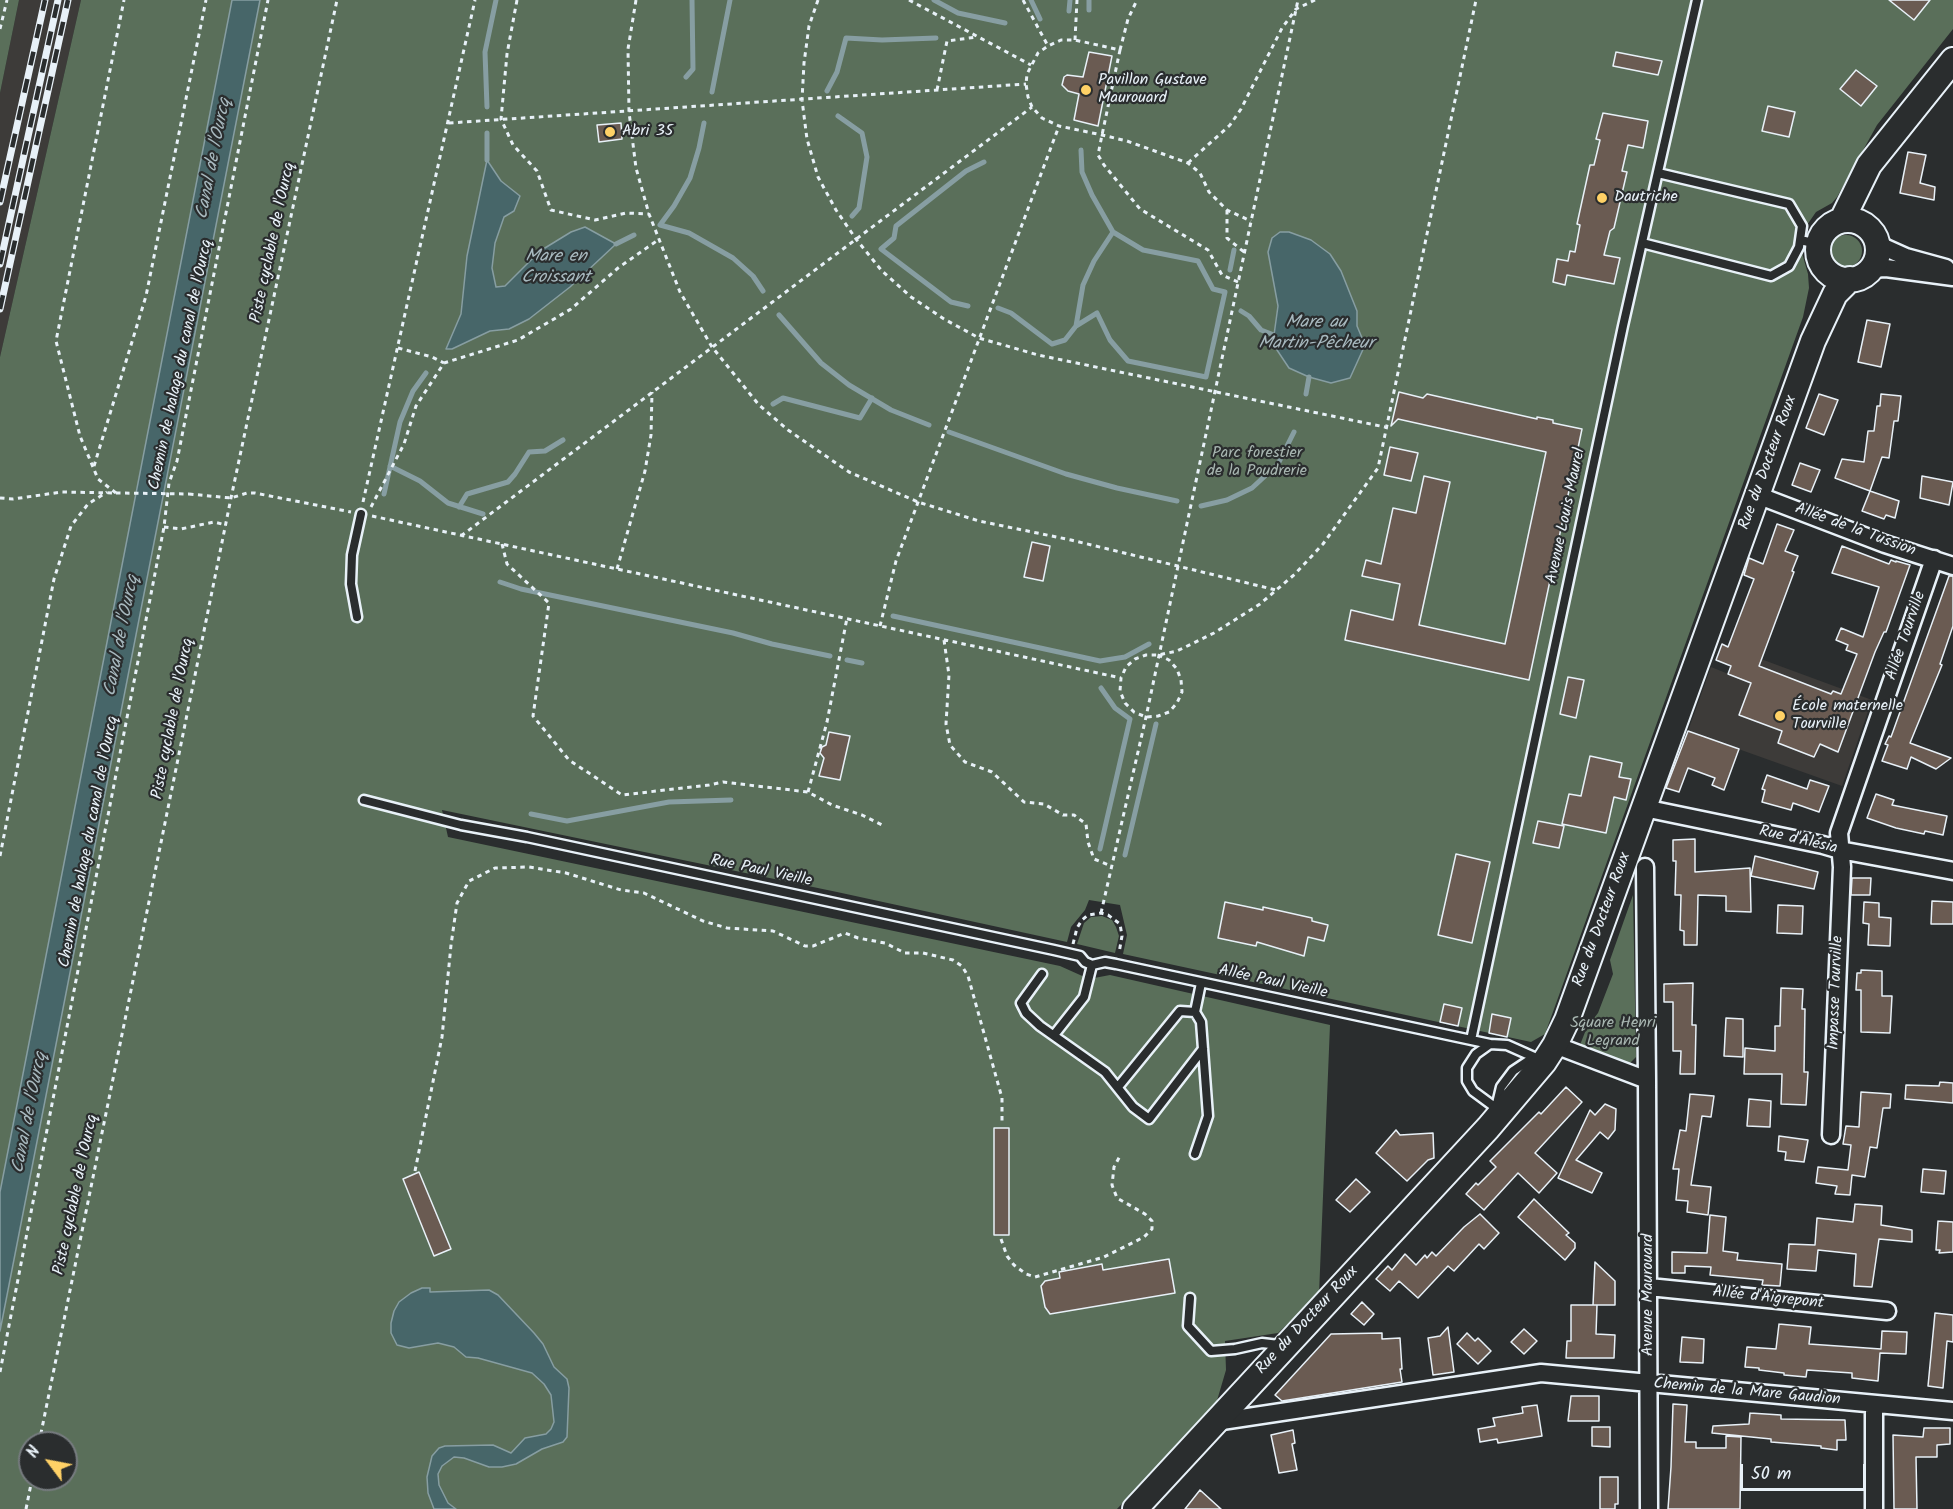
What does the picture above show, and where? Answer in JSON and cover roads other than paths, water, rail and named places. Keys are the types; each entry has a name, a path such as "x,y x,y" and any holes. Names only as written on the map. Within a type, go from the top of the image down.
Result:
{"main road":[{"path":"1842,220 1869,165 1953,60"},
{"path":"1873,236 1854,221 1842,220 1828,227 1822,235 1809,242 1824,268 1832,275 1860,274 1876,257 1873,236 1866,217 1872,191 1911,114"},
{"name":"Rue du Docteur Roux","path":"1813,341 1824,268"},
{"name":"Rue du Docteur Roux","path":"1135,1509 1499,1111 1544,1054 1567,1020 1813,341 1835,294 1860,274"}],"street":[{"path":"1873,236 1906,256 1953,270"},
{"path":"1860,274 1887,268 1953,277"},
{"name":"Allée de la Tussion","path":"1757,495 1886,544 1953,566"},
{"name":"Allée Tourville","path":"1840,850 1839,833 1842,820 1934,559"},
{"name":"Rue d'Alésia","path":"1644,808 1840,850 1953,871"},
{"name":"Impasse Tourville","path":"1831,1135 1842,867 1840,850"},
{"name":"Avenue Maurouard","path":"1645,867 1649,1509"},
{"path":"1544,1054 1647,1080"},
{"name":"Allée d'Aigrepont","path":"1649,1287 1887,1311"},
{"name":"Chemin de la Mare Gaudion","path":"1215,1422 1541,1373 1953,1411"},
{"path":"1874,1405 1874,1509"}],"lane":[{"name":"Avenue Louis Maurel","path":"1471,1040 1642,243 1697,0"},
{"path":"1642,243 1771,276 1789,266 1799,247 1809,242 1789,204 1658,173"},
{"path":"357,617 351,584 352,555 361,514"},
{"name":"Rue Paul Vieille","path":"364,800 461,825 527,837 1054,950 1080,956 1092,965"},
{"name":"Allée Paul Vieille","path":"1092,965 1106,962 1490,1044"},
{"path":"1054,1035 1084,997 1092,965"},
{"path":"1042,974 1021,1004 1026,1013 1105,1072 1133,1107 1149,1119 1203,1049"},
{"path":"1195,1154 1208,1116 1201,1022 1195,1012 1201,983"},
{"path":"1118,1087 1180,1011 1195,1012"},
{"path":"1499,1111 1473,1091 1467,1081 1467,1068 1476,1054 1490,1044 1507,1045 1544,1054"},
{"path":"1190,1298 1188,1326 1210,1351 1235,1349 1262,1343 1286,1346"}],"water":[{"name":"Canal de l'Ourcq","path":"232,0 260,0 0,1331 0,1192"},
{"name":"Mare en Croissant","path":"487,160 501,181 520,196 514,211 504,217 495,243 492,268 496,287 505,286 540,251 571,232 585,227 616,244 570,287 529,319 509,329 490,331 452,349 446,349 461,314 467,256"},
{"name":"Mare au Martin-Pêcheur","path":"1280,232 1289,232 1311,240 1330,254 1341,271 1357,311 1357,326 1365,345 1350,378 1331,383 1309,377 1289,368 1277,350 1274,335 1278,306 1268,252 1272,238"},
{"path":"422,1288 430,1288 430,1292 489,1290 498,1295 543,1344 554,1367 567,1379 569,1388 567,1437 563,1442 542,1449 516,1464 502,1467 489,1467 454,1457 442,1466 438,1474 439,1485 448,1503 456,1509 434,1509 428,1493 427,1477 432,1456 439,1448 445,1446 493,1445 511,1453 525,1438 546,1434 551,1429 554,1422 551,1395 544,1384 532,1373 478,1358 466,1357 454,1347 438,1343 409,1348 397,1345 391,1333 394,1311 399,1302"}],"waterway":[{"path":"487,107 485,52 496,0"},
{"path":"686,77 693,69 692,0"},
{"path":"712,92 730,0"},
{"path":"934,0 958,13 1005,23"},
{"path":"1031,0 1040,19"},
{"path":"1069,11 1070,0"},
{"path":"1089,0 1089,10"},
{"path":"827,91 837,72 846,38 882,40 936,38"},
{"path":"838,116 862,133 867,157 859,208 852,216"},
{"path":"704,123 690,178 660,225 689,233 733,258 753,276 763,291"},
{"path":"487,133 487,160"},
{"path":"998,308 1011,313 1052,344 1065,340 1076,326 1097,313 1110,340 1128,361 1206,377 1225,292 1213,289 1198,261 1143,250 1113,232 1082,172 1081,150"},
{"path":"968,306 951,302 881,249 894,238 896,226 966,171 984,162"},
{"path":"1076,326 1083,285 1094,261 1113,232"},
{"path":"616,244 634,235"},
{"path":"1230,270 1234,250"},
{"path":"1241,311 1249,316 1261,330 1274,335"},
{"path":"779,315 821,363 849,385 891,410 929,425"},
{"path":"384,494 400,422 413,391 426,373"},
{"path":"1306,394 1309,377"},
{"path":"773,404 783,398 860,418 872,398"},
{"path":"949,432 1066,474 1177,501"},
{"path":"1201,506 1227,500 1252,488 1278,464 1294,432"},
{"path":"459,507 467,494 508,482 529,452 545,451 563,440"},
{"path":"390,466 420,481 448,503 483,514"},
{"path":"500,582 521,589 733,633 830,656"},
{"path":"893,616 1100,661 1125,657 1149,644"},
{"path":"847,660 862,663"},
{"path":"1100,849 1130,719 1115,708 1101,688"},
{"path":"1125,855 1156,724"},
{"path":"531,814 567,821 669,802 731,800"}],"railway":[{"path":"0,202 45,0"},
{"path":"0,264 58,0"},
{"path":"0,309 68,0"}],"place":[{"name":"Pavillon Gustave Maurouard","path":"1086,90"},
{"name":"Abri 35","path":"610,132"},
{"name":"Dautriche","path":"1602,198"},
{"name":"École maternelle Tourville","path":"1780,716"}],"park label":[{"name":"Parc forestier de la Poudrerie","path":"1257,463"},
{"name":"Square Henri Legrand","path":"1613,1033"}]}
